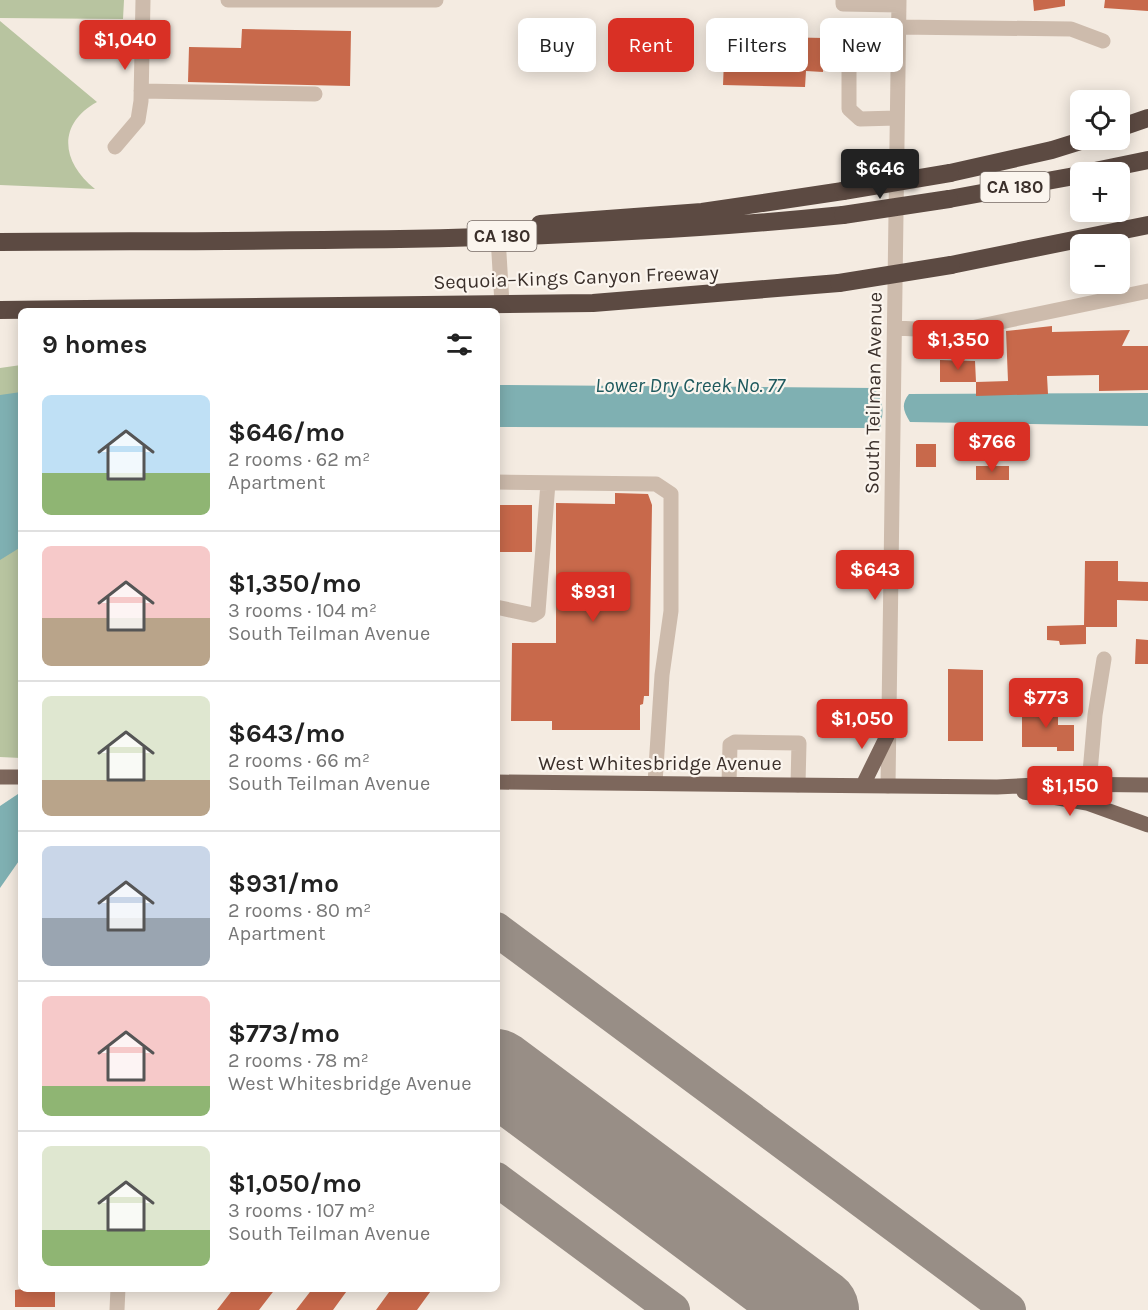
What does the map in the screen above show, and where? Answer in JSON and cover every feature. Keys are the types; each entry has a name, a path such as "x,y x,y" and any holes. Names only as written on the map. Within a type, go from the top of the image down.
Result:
{"highway":[{"path":"1130,124 1147,119"},
{"path":"161,241 634,219 843,191 950,173 1070,144"},
{"path":"1130,164 1148,160"},
{"name":"Sequoia–Kings Canyon Freeway","path":"0,242 498,237 721,228 843,215 1070,177"},
{"name":"Sequoia–Kings Canyon Freeway","path":"167,308 593,303 839,283 951,265 1148,225"},
{"name":"Sequoia–Kings Canyon Freeway","path":"0,310 18,310"}],"main road":[{"path":"863,785 890,730"},
{"path":"0,777 18,777"},
{"name":"West Whitesbridge Avenue","path":"500,782 997,787 1148,785"},
{"path":"997,787 1087,803 1148,825"}],"street":[{"path":"115,147 138,120 143,0"},
{"path":"228,0 436,0"},
{"path":"843,0 843,4 899,2"},
{"name":"South Teilman Avenue","path":"898,18 899,2"},
{"path":"903,27 1071,29 1103,41"},
{"path":"849,72 849,109 860,118 897,117"},
{"name":"South Teilman Avenue","path":"888,786 898,72"},
{"path":"141,91 315,94"},
{"path":"498,237 502,304"},
{"path":"895,328 957,331 1148,291"},
{"path":"500,482 656,484 671,494 671,611 662,675 655,783"},
{"path":"500,608 534,615 538,612 548,483"},
{"path":"1089,784 1095,716 1104,659"},
{"path":"729,784 730,746 735,742 799,743 798,785"},
{"path":"117,1292 117,1310"}],"green space":[{"path":"0,0 124,0 123,19 0,18"},
{"path":"0,21 97,102 75,121 68,144 75,167 95,189 0,185"},
{"path":"18,365 18,758 0,757 0,368"}],"water":[{"path":"500,385 874,388 882,407 880,428 500,427"},
{"path":"18,392 18,549 0,560 0,395"},
{"path":"1148,393 1148,426 910,422 904,408 909,394"},
{"path":"18,794 18,862 0,888 0,806"}],"building":[{"path":"1033,0 1065,0 1065,6 1034,11"},
{"path":"1105,0 1148,0 1148,11 1104,8"},
{"path":"242,29 351,31 350,86 188,82 189,47 241,48"},
{"path":"808,38 820,38 820,72 808,71"},
{"path":"724,72 806,72 805,87 723,85"},
{"path":"1052,326 1052,332 1130,330 1122,346 1148,346 1148,390 1099,391 1099,375 1047,376 1048,394 976,396 976,382 1008,381 1006,331"},
{"path":"940,360 975,361 976,382 940,382"},
{"path":"916,444 936,444 936,467 916,467"},
{"path":"976,466 1009,466 1009,480 976,480"},
{"path":"615,493 648,494 652,505 649,696 644,696 643,704 640,705 640,730 552,730 552,721 511,721 512,643 556,643 556,503 615,504"},
{"path":"500,505 532,505 532,552 500,552"},
{"path":"1085,561 1118,561 1118,581 1148,582 1148,601 1117,600 1117,627 1086,627 1086,644 1060,645 1059,641 1047,640 1047,626 1084,625"},
{"path":"1136,639 1148,640 1148,664 1135,664"},
{"path":"948,669 983,670 983,741 948,741"},
{"path":"1022,705 1058,705 1058,725 1074,725 1074,751 1057,751 1057,747 1022,747"},
{"path":"15,1290 18,1290 18,1292 55,1292 55,1307 15,1307"},
{"path":"231,1292 273,1292 259,1310 217,1310"},
{"path":"310,1292 346,1292 333,1310 296,1310"},
{"path":"389,1292 430,1292 417,1310 376,1310"}],"taxiway":[{"path":"500,932 1009,1310"},
{"path":"500,1182 673,1310"}],"runway":[{"path":"500,1074 817,1310"}],"water label":[{"name":"Lower Dry Creek No. 77","path":"690,385"}]}
